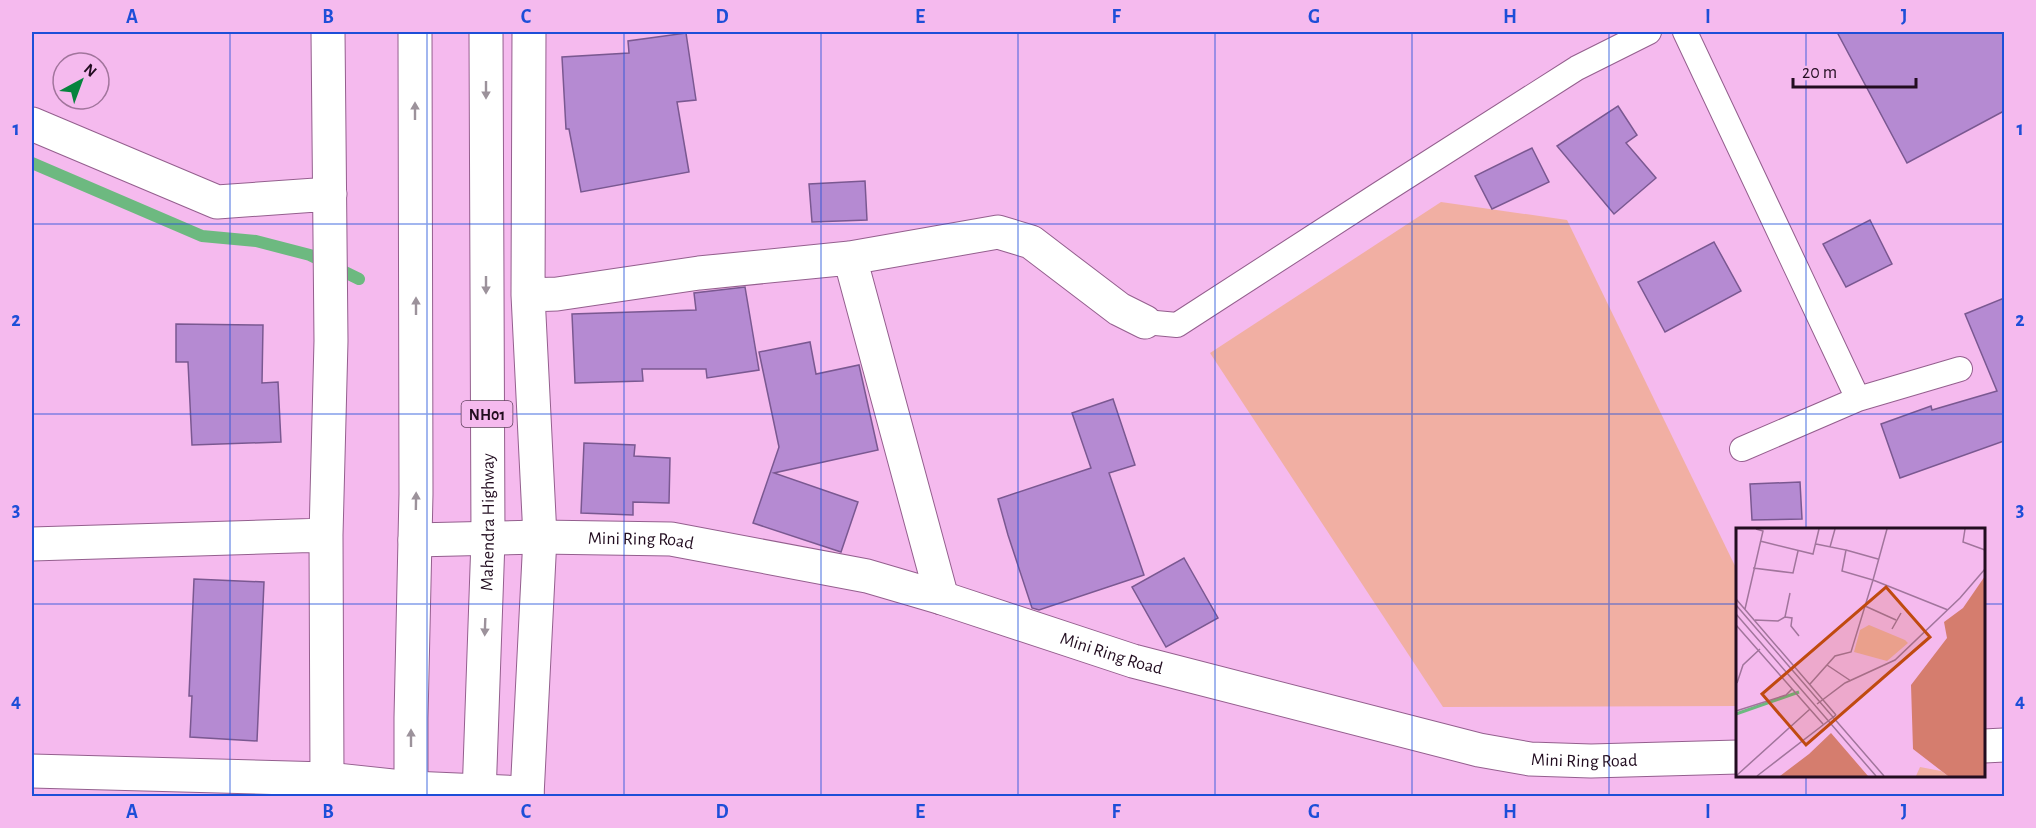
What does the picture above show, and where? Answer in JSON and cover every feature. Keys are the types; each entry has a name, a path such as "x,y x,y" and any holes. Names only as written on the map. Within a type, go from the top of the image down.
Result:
{"main road":[{"path":"327,779 327,536 332,341 328,32"},
{"path":"411,792 415,540 415,32"},
{"name":"Mahendra Highway","path":"479,794 488,540 486,32"},
{"path":"32,771 327,779 411,792 527,795 540,537 528,295 529,32"},
{"path":"32,124 217,202 329,201"},
{"path":"528,295 557,294 699,273 850,258 998,232 1031,242 1119,309 1145,322"},
{"path":"850,258 942,598"},
{"path":"32,543 327,536"},
{"name":"Mini Ring Road","path":"415,540 540,537 671,539 867,576 942,598 1133,661 1479,750 1530,759 1592,761 1736,757"},
{"path":"1985,746 2004,745"}],"lane":[{"path":"1145,322 1177,325 1390,186 1577,68 1649,32"},
{"path":"1685,32 1858,399"},
{"path":"1742,449 1858,399 1960,369"}],"shaded area":[{"path":"1441,202 1567,220 1736,568 1736,706 1443,707 1210,353"}],"building":[{"path":"1837,32 2004,32 2004,111 1907,163"},
{"path":"686,33 696,100 677,102 689,172 581,192 569,129 566,129 562,57 629,53 628,41"},
{"path":"1618,106 1637,135 1626,143 1656,178 1614,214 1557,146"},
{"path":"1532,148 1549,182 1492,209 1475,176"},
{"path":"865,181 867,220 812,222 809,184"},
{"path":"1870,220 1892,264 1846,287 1823,244"},
{"path":"1714,242 1741,291 1665,332 1638,282"},
{"path":"745,287 759,370 707,378 706,369 642,369 643,381 575,383 572,314 696,310 694,293"},
{"path":"2004,298 2004,441 1900,478 1881,424 1931,406 1932,410 1997,391 1965,314"},
{"path":"176,324 263,325 262,383 278,382 281,442 192,445 188,362 176,362"},
{"path":"810,342 816,374 859,365 878,450 774,473 858,502 841,552 753,523 779,447 759,352"},
{"path":"1113,399 1135,465 1109,473 1144,575 1039,610 1032,608 998,499 1091,468 1072,413"},
{"path":"584,443 635,445 634,456 670,458 669,503 633,502 633,515 581,513"},
{"path":"1800,482 1802,519 1752,520 1750,484"},
{"path":"1184,558 1218,618 1166,647 1132,587"},
{"path":"194,579 264,582 257,741 190,737 192,696 189,696"}],"waterway":[{"path":"32,163 202,236 256,241 310,255 359,279"}]}
